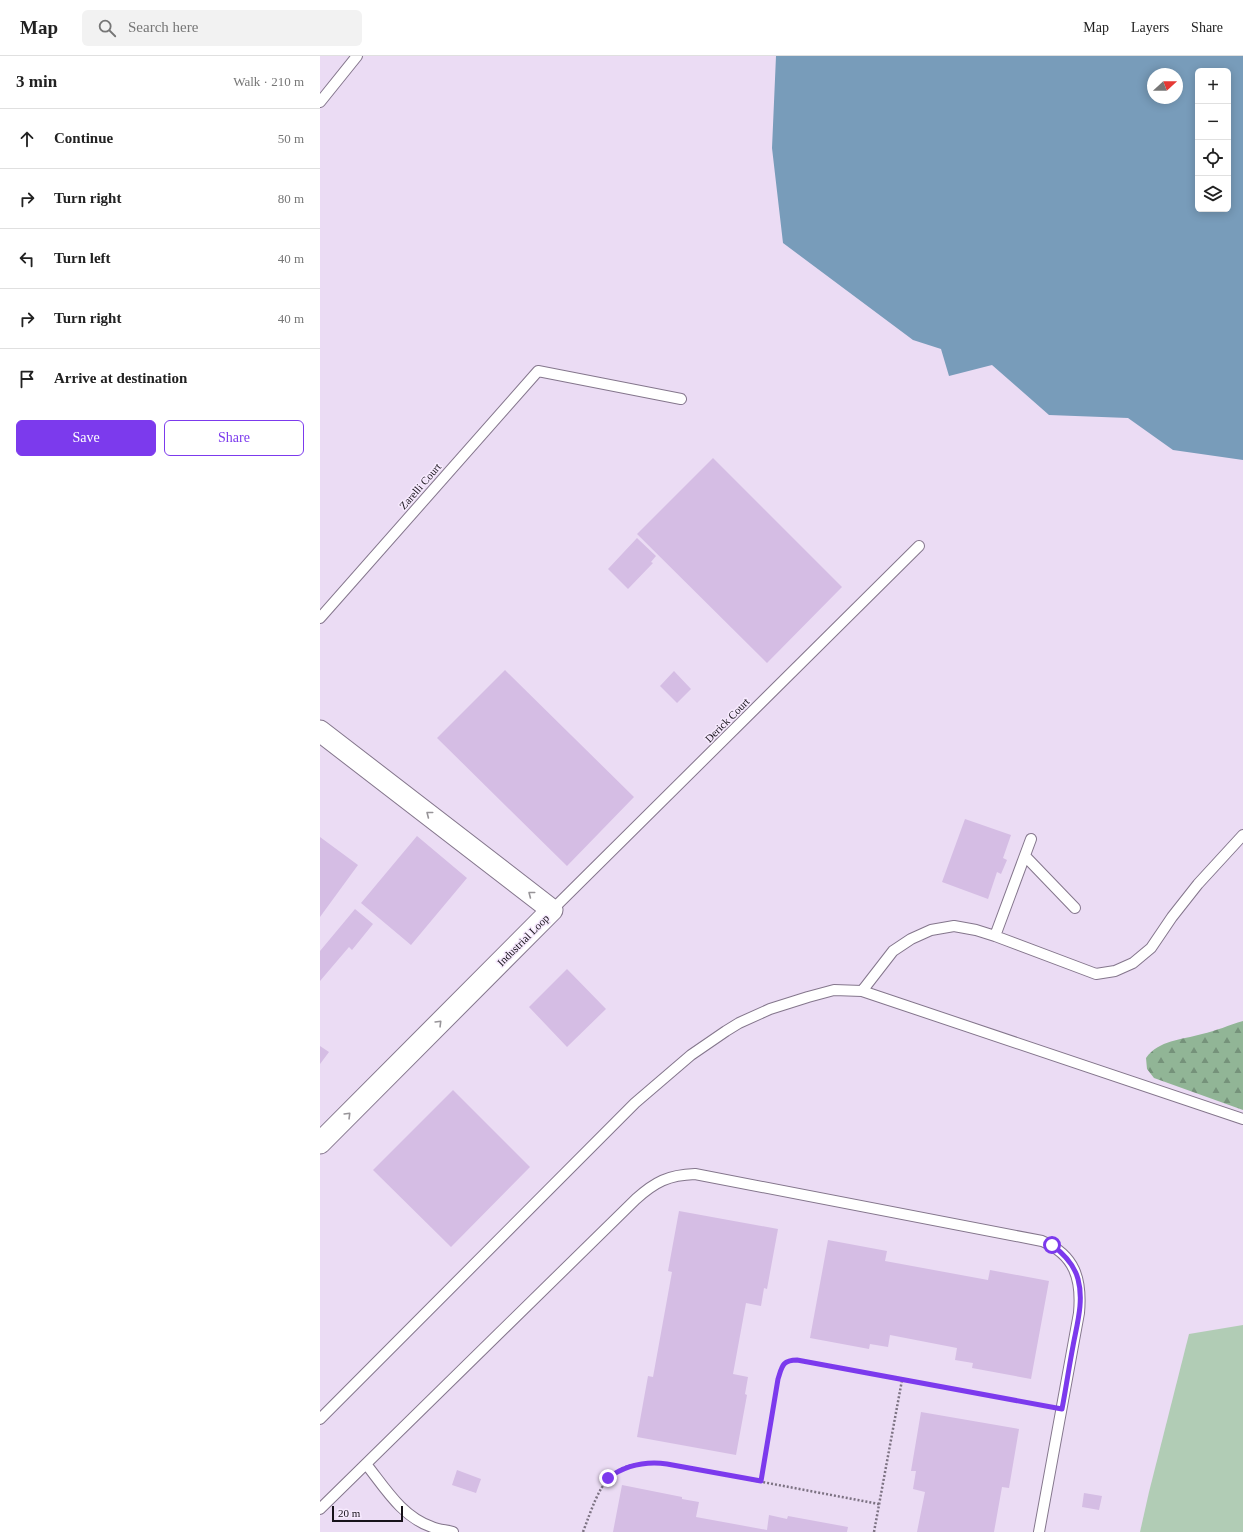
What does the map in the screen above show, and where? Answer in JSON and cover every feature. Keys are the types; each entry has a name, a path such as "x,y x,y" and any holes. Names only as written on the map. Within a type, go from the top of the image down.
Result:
{"street":[{"name":"Industrial Loop","path":"320,731 552,910 320,1143"}],"lane":[{"path":"320,102 357,56"},
{"name":"Zarelli Court","path":"320,618 538,371 680,399"},
{"name":"Derick Court","path":"552,910 919,546"},
{"path":"862,991 893,951 911,939 931,930 954,926 976,930 995,936 1096,974 1115,972 1133,963 1151,948 1172,917 1198,884 1243,835"},
{"path":"995,936 1031,839"},
{"path":"1025,856 1074,908"},
{"path":"320,1420 635,1103 691,1056 726,1031 770,1009 834,990 862,991 1243,1120"},
{"path":"320,1509 636,1199 659,1181 682,1175 695,1174 1042,1241 1052,1245 1063,1254 1073,1266 1078,1278 1081,1294 1079,1313 1040,1532"},
{"path":"366,1464 398,1505 411,1517 432,1527 453,1532"}],"path":[{"path":"761,1481 778,1379 781,1369 786,1362 797,1360 1062,1409"},
{"path":"874,1532 902,1380"},
{"path":"583,1532 601,1487 608,1478 628,1466 652,1462 879,1504"}],"green space":[{"path":"1243,1021 1243,1110 1154,1078 1147,1069 1146,1058 1151,1052 1164,1044"},
{"path":"1243,1325 1243,1532 1140,1532 1189,1334"}],"water":[{"path":"776,56 1243,56 1243,460 1173,450 1128,418 1049,415 992,365 949,376 941,349 913,340 783,243 772,148"}],"building":[{"path":"713,458 842,587 767,663 637,534"},
{"path":"637,538 656,556 651,562 653,563 628,589 608,569"},
{"path":"505,670 634,797 567,866 437,738"},
{"path":"674,671 691,689 677,703 660,686"},
{"path":"965,819 1011,835 1003,858 1007,860 1001,874 997,872 988,899 942,882"},
{"path":"417,836 467,878 411,945 361,903"},
{"path":"320,837 358,865 320,917"},
{"path":"355,909 373,924 352,950 349,947 320,981 320,951"},
{"path":"567,969 606,1009 567,1047 529,1007"},
{"path":"320,1046 329,1052 320,1064"},
{"path":"453,1090 530,1167 451,1247 373,1170"},
{"path":"679,1211 778,1229 767,1289 764,1288 761,1306 746,1303 733,1374 748,1377 745,1394 747,1395 736,1455 637,1437 648,1376 653,1377 672,1272 668,1271"},
{"path":"828,1240 887,1251 885,1261 988,1280 990,1270 1049,1281 1031,1379 972,1368 973,1363 955,1360 957,1348 890,1335 888,1347 870,1344 869,1349 810,1338"},
{"path":"921,1412 1019,1429 1009,1488 1002,1487 994,1532 917,1532 925,1492 913,1489 916,1471 911,1471"},
{"path":"457,1470 481,1479 476,1493 452,1485"},
{"path":"622,1485 682,1497 682,1499 699,1502 696,1517 767,1530 769,1515 787,1519 788,1516 848,1527 847,1532 613,1532"},
{"path":"1084,1493 1102,1496 1099,1510 1082,1507"}],"route":[{"path":"608,1478 628,1466 652,1462 761,1481 778,1379 783,1365 790,1360 797,1360 1062,1409 1081,1294 1078,1278 1073,1266 1063,1254 1052,1245"}]}
